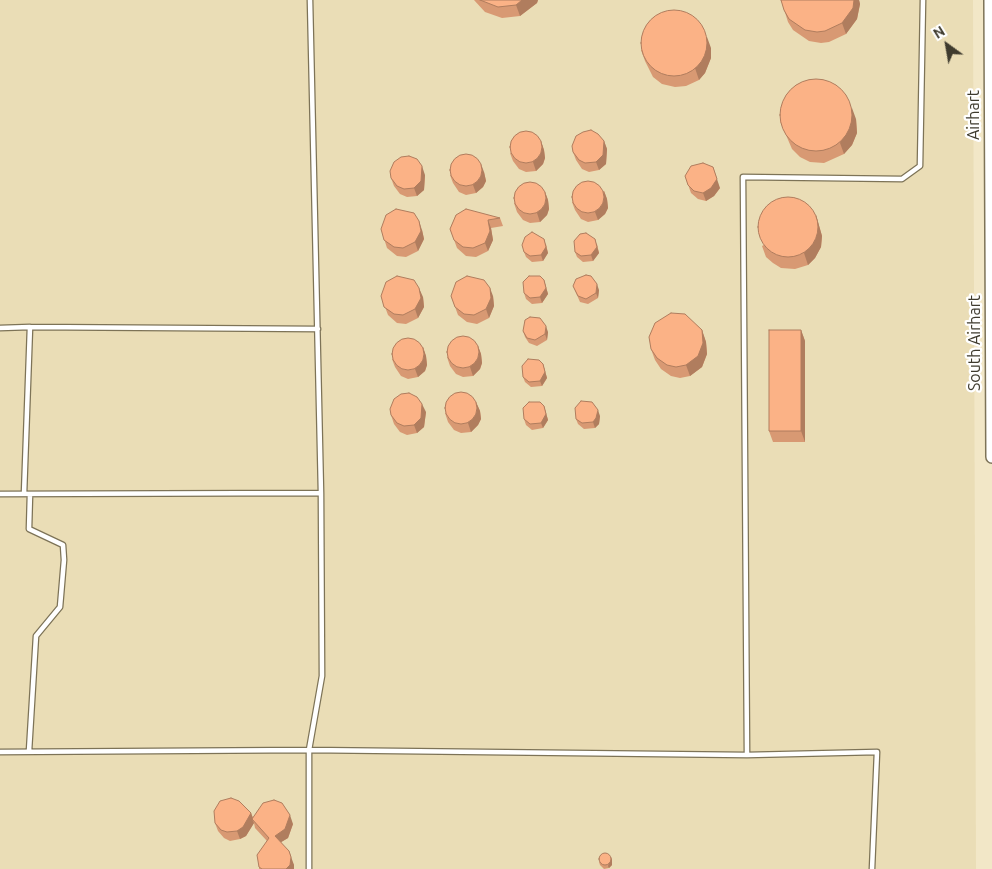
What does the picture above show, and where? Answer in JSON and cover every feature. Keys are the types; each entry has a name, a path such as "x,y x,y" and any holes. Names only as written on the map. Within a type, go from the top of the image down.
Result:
{"street":[{"name":"Airhart","path":"990,0 990,230"},
{"name":"South Airhart","path":"990,230 992,457"}],"lane":[{"path":"309,869 310,750 322,676 321,493 310,0"},
{"path":"747,755 743,177 902,179 920,166 923,0"},
{"path":"28,751 36,636 60,607 64,560 63,545 29,529 27,494 30,327"},
{"path":"0,328 318,329"},
{"path":"0,494 321,493"},
{"path":"0,752 310,750 747,755 877,752 872,869"}],"shaded area":[{"path":"0,0 973,0 976,869 0,869"}],"building":[{"path":"480,0 522,0 516,5 498,7"},
{"path":"781,0 854,0 853,8 842,23 825,31 817,32 805,30 789,19"},
{"path":"674,10 687,12 697,20 705,30 707,43 705,56 697,66 687,74 674,76 661,74 651,66 643,56 641,43 643,30 651,20 661,12"},
{"path":"816,79 836,85 846,95 852,115 846,135 836,145 816,151 796,145 786,135 780,115 786,95 796,85"},
{"path":"591,130 604,141 603,155 596,162 585,163 579,160 573,152 572,146 576,136"},
{"path":"526,131 532,132 537,136 541,141 541,153 537,158 532,162 526,163 520,162 515,158 511,153 510,147 511,141 515,136 520,132"},
{"path":"466,154 472,155 477,159 481,164 481,176 477,181 472,185 466,186 460,185 455,181 451,176 450,170 451,164 455,159 460,155"},
{"path":"409,156 417,159 422,166 421,181 414,188 404,189 397,186 391,178 390,171 394,162 401,157"},
{"path":"703,163 713,167 717,179 711,188 703,193 694,191 688,185 685,176 691,166"},
{"path":"588,181 594,182 599,186 603,191 603,203 599,208 594,212 588,213 582,212 577,208 573,203 572,197 573,191 577,186 582,182"},
{"path":"530,182 536,183 541,187 545,192 545,204 541,209 536,213 530,214 524,213 519,209 515,204 514,198 515,192 519,187 524,183"},
{"path":"782,197 794,197 805,202 813,210 818,221 816,239 805,252 794,257 782,257 771,252 763,244 758,233 758,221 763,210 771,202"},
{"path":"396,209 414,213 419,221 421,231 415,242 403,248 394,247 384,240 381,229 386,215"},
{"path":"466,209 500,218 488,220 490,231 485,243 473,248 463,247 454,240 450,229 456,215"},
{"path":"532,232 544,239 546,247 541,255 530,256 524,252 522,245 525,237"},
{"path":"586,233 595,239 597,247 591,255 581,256 575,252 574,241 580,234"},
{"path":"586,275 591,276 597,284 596,293 586,299 578,296 573,286 576,279"},
{"path":"397,276 414,280 419,288 421,298 415,309 403,315 394,314 384,307 381,296 386,282"},
{"path":"467,276 484,280 490,288 491,298 486,309 474,315 464,314 455,307 451,296 456,282"},
{"path":"529,276 540,276 544,280 546,288 540,297 530,298 524,293 523,282"},
{"path":"671,313 685,314 702,330 703,343 698,356 686,365 676,367 667,365 657,358 651,349 649,337 655,323"},
{"path":"530,317 540,318 546,326 545,334 535,340 527,338 523,331 525,320"},
{"path":"769,330 801,330 801,431 769,431"},
{"path":"463,336 469,337 474,341 478,346 478,358 474,363 469,367 463,368 457,367 452,363 448,358 447,352 448,346 452,341 457,337"},
{"path":"408,338 414,339 419,343 423,348 423,360 419,365 414,369 408,370 402,369 397,365 393,360 392,354 393,348 397,343 402,339"},
{"path":"528,359 539,360 543,364 545,372 540,381 529,382 523,377 522,366"},
{"path":"461,392 467,393 472,397 476,402 476,414 472,419 467,423 461,424 455,423 450,419 446,414 445,408 446,402 450,397 455,393"},
{"path":"409,393 417,397 422,404 421,418 414,425 404,426 397,423 391,415 390,409 394,399 401,394"},
{"path":"581,401 592,402 598,410 593,422 582,423 576,419 575,408"},
{"path":"529,402 540,402 544,406 546,414 541,423 530,424 524,419 523,408"},
{"path":"231,798 239,801 251,813 243,827 237,831 227,832 221,830 215,823 214,811 220,801"},
{"path":"274,800 282,803 290,815 285,829 275,836 289,851 291,857 290,865 286,869 262,869 259,867 257,855 269,838 252,819 263,803"},
{"path":"607,853 610,854 610,864 603,865 600,864 599,857 600,854"}]}
